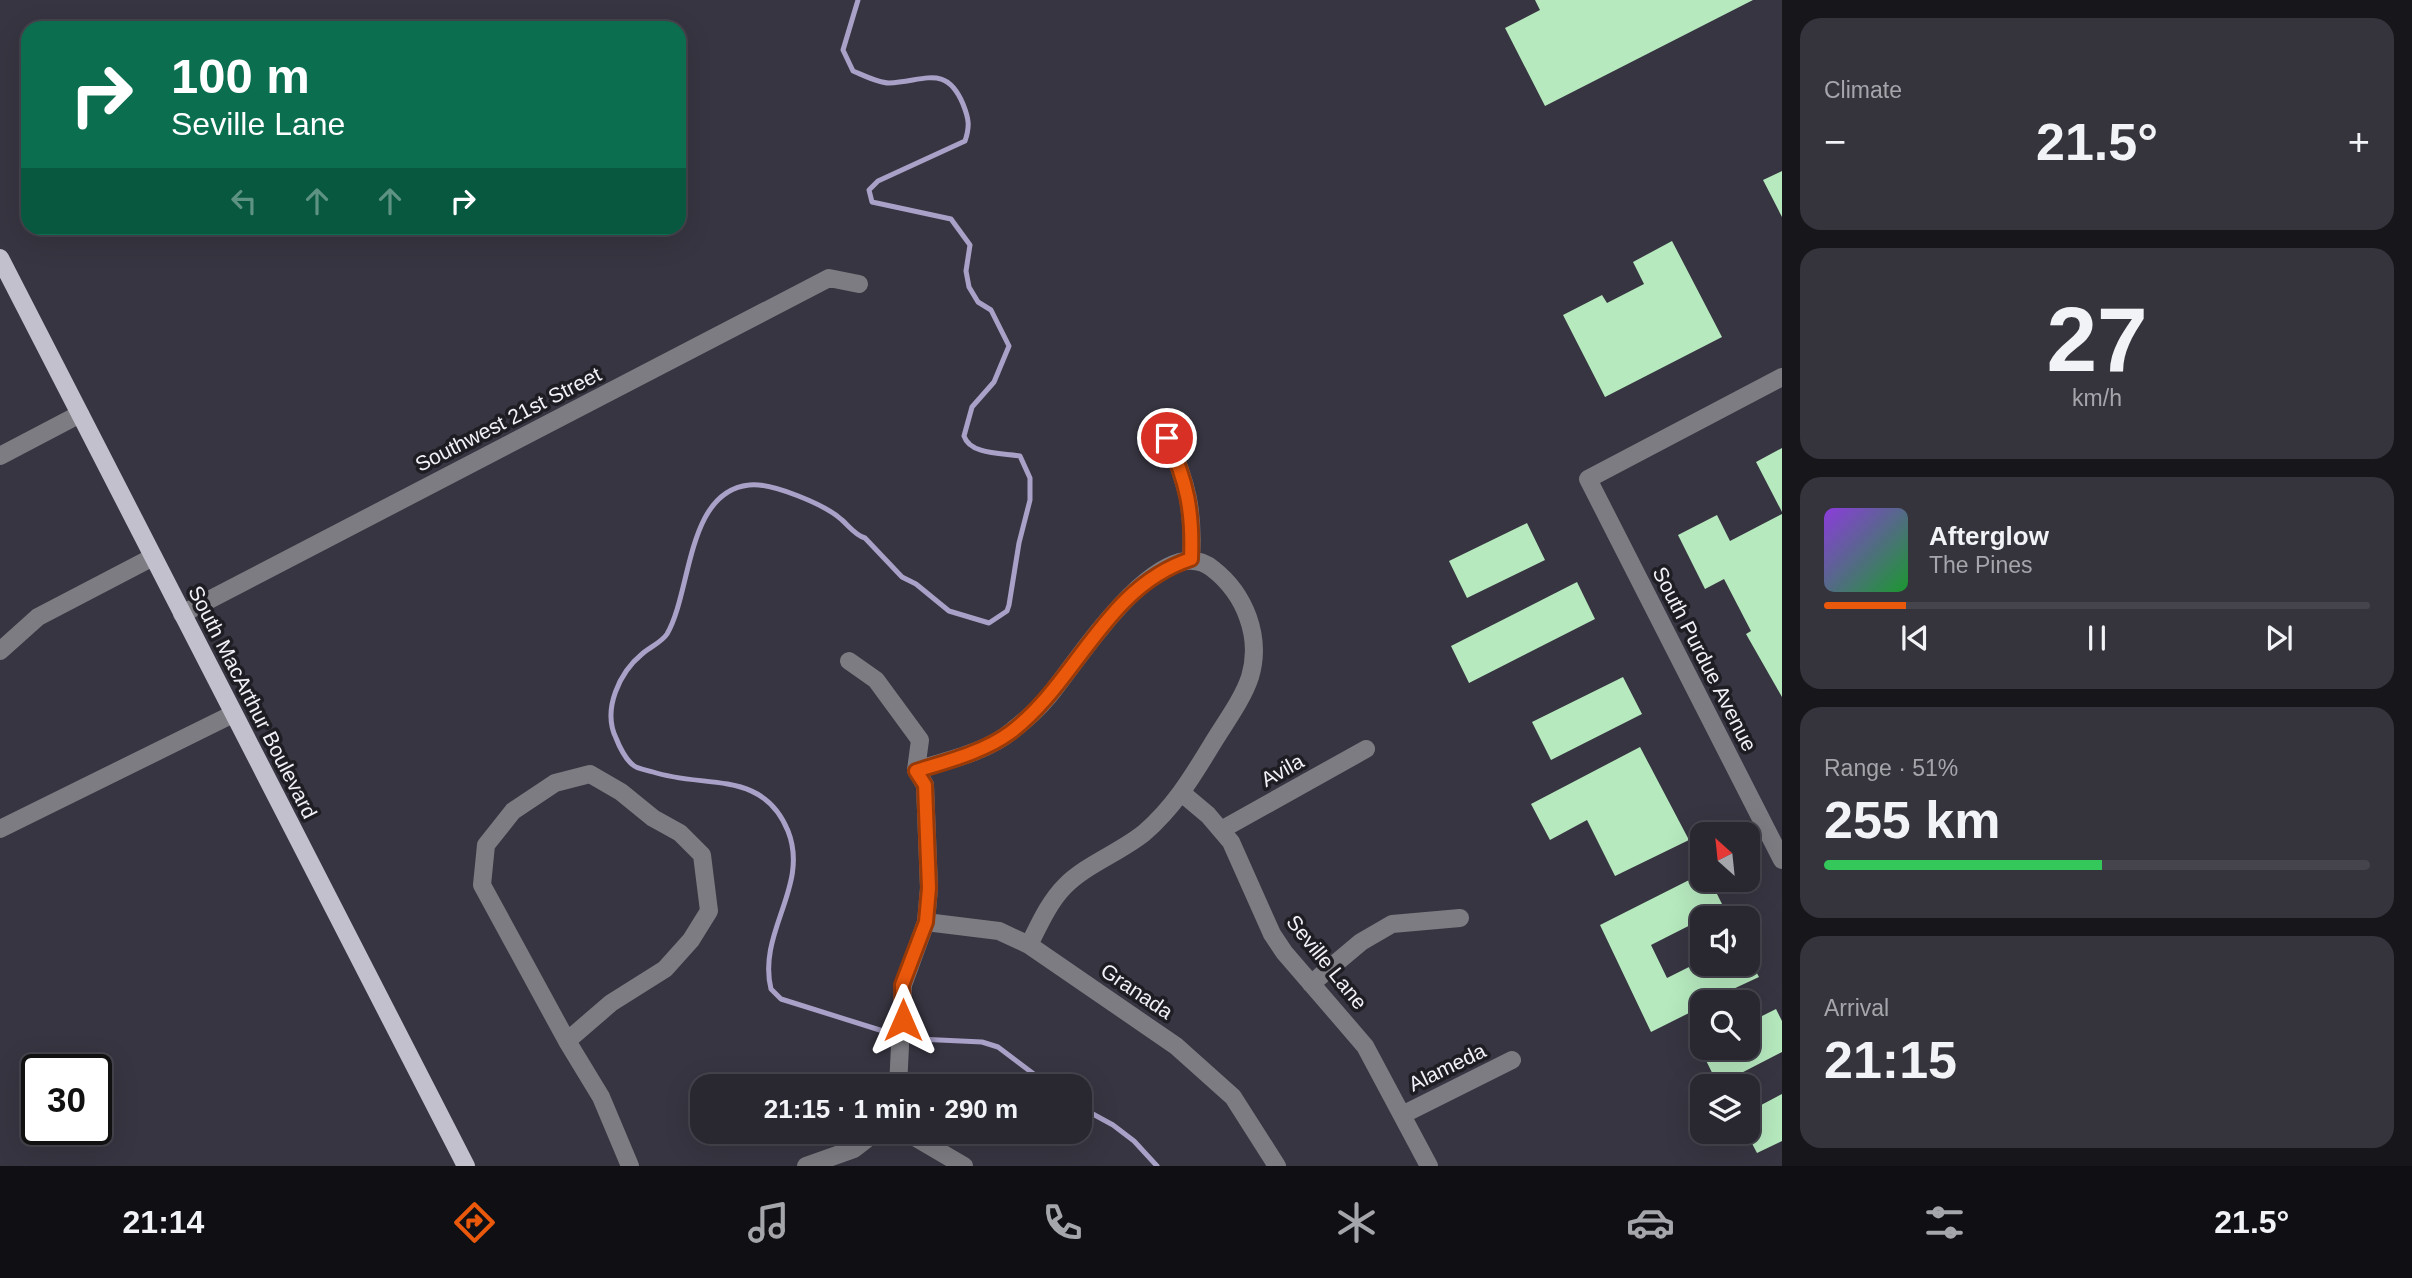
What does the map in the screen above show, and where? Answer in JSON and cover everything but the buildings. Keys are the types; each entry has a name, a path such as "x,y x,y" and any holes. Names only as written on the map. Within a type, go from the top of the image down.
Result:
{"main road":[{"name":"South MacArthur Boulevard","path":"0,258 466,1166"}],"street":[{"name":"Southwest 21st Street","path":"182,614 829,278 859,284"},
{"name":"South Purdue Avenue","path":"1782,377 1588,479 1782,859"},
{"path":"0,456 80,414"},
{"path":"1167,438 1184,476 1193,520 1191,559"},
{"path":"0,651 38,617 153,557"},
{"path":"916,771 990,744 1013,730 1049,696 1086,645 1126,599 1149,579 1172,566 1191,559 1208,564 1238,594 1251,626 1254,660 1250,679 1183,794 1143,834 1065,886 1028,944"},
{"path":"849,661 876,680 920,740 916,771 925,785 929,888 926,922 902,985 903,1020 899,1074"},
{"path":"0,829 233,714"},
{"name":"Avila","path":"1221,830 1366,749"},
{"path":"567,1041 611,1003 665,969 691,940 709,911 702,855 680,833 653,818 621,792 590,774 555,783 513,811 486,845 482,885 567,1041 601,1097 628,1165"},
{"name":"Seville Lane","path":"1183,794 1231,842 1272,934 1365,1046 1429,1166"},
{"path":"1311,984 1361,942 1392,924 1460,918"},
{"name":"Granada","path":"926,922 999,931 1028,944 1176,1046 1233,1097 1278,1166"},
{"name":"Alameda","path":"1402,1115 1513,1060"},
{"path":"806,1166 854,1149 860,1144"},
{"path":"926,1144 964,1166"}],"waterway":[{"path":"858,0 843,50 853,71 885,83 923,78 941,79 956,91 967,114 965,141 878,181 869,190 872,202 951,219 970,245 966,271 969,287 978,302 991,310 1009,346 994,382 972,407 964,436 967,442 980,450 1020,456 1030,478 1030,500 1007,611 989,623 949,611 916,584 902,577 865,538 855,533 834,514 784,491 749,485 728,492 713,505 702,524 675,616 662,640 645,651 620,681 612,703 612,727 623,753 637,768 748,790 764,798 777,811 788,831 793,851 793,871 771,948 769,968 771,989 781,999 883,1031 918,1039 982,1042 998,1047 1034,1074"},
{"path":"1092,1114 1134,1141 1157,1166"}],"route":[{"path":"903,1020 902,985 926,922 929,888 925,785 916,771 960,757 1002,738 1013,730 1037,710 1102,625 1126,599 1149,579 1191,559 1193,520 1184,476 1167,438"}]}
